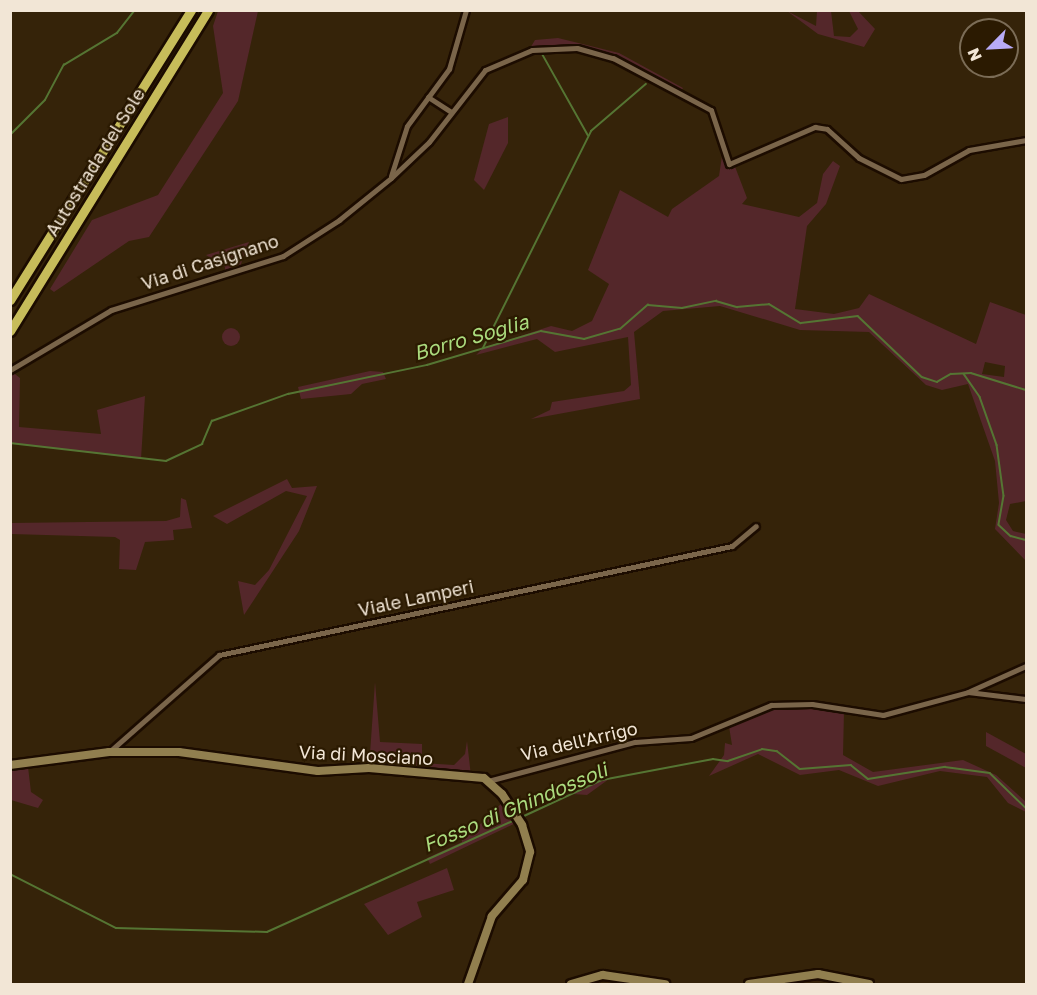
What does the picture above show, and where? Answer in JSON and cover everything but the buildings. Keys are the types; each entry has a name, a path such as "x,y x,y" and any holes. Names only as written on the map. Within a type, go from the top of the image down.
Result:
{"highway":[{"name":"Autostrada del Sole","path":"10,300 191,10"},
{"name":"Autostrada del Sole","path":"10,331 208,10"}],"main road":[{"name":"Via di Mosciano","path":"10,765 109,752 179,752 318,771 369,768 488,781"},
{"path":"468,984 492,916 526,872 528,840 518,818 488,781"},
{"path":"571,984 603,975 665,984"},
{"path":"749,984 826,975 869,984"}],"street":[{"path":"391,178 407,126 449,69 466,10"},
{"name":"Via di Casignano","path":"10,370 111,310 282,256 339,220 391,178 495,64 532,50 560,47 613,58 711,110 729,164 814,128 827,129 859,158 901,178 924,175 969,150 1026,140"},
{"path":"428,97 450,112"},
{"name":"Viale Lamperi","path":"109,752 219,655 732,546 756,526"},
{"path":"968,692 1026,666"},
{"name":"Via dell'Arrigo","path":"488,781 635,742 691,738 771,705 812,704 883,715 968,692 1026,699"}],"shaded area":[{"path":"218,11 258,11 238,101 149,237 129,241 54,292 50,289 92,220 158,195 223,93 213,26"},
{"path":"787,11 816,26 817,11 831,11 834,36 850,37 858,29 849,11 858,11 875,29 864,47 818,34"},
{"path":"558,38 619,53 683,88 680,93 613,58 577,49 529,50 535,40"},
{"path":"508,117 508,143 484,190 474,180 489,124"},
{"path":"722,156 734,164 747,198 742,204 799,217 817,203 823,174 833,161 840,166 826,204 807,226 795,309 834,314 859,308 869,294 976,344 990,302 1026,315 1026,501 1010,504 1006,520 1013,531 1026,534 1026,561 995,529 999,503 995,461 968,384 942,390 926,385 869,332 800,330 720,306 663,311 634,332 640,399 531,419 550,410 552,402 624,391 631,385 628,337 555,352 537,339 476,355 483,348 551,326 572,331 592,321 609,284 588,270 620,190 668,217 672,209 719,176","holes":["985,362 1005,366 1004,377 982,374"]},
{"path":"249,242 238,272 225,276 225,267 206,255"},
{"path":"231,328 237,331 240,337 237,343 231,346 225,343 222,337 225,331"},
{"path":"11,371 20,378 19,427 101,434 97,410 145,396 141,459 11,443"},
{"path":"370,371 383,372 386,379 362,384 351,394 301,399 298,387"},
{"path":"287,479 292,488 317,486 299,531 244,615 238,581 255,585 269,570 307,496 286,491 227,524 213,516"},
{"path":"181,498 186,500 192,528 173,530 174,540 145,542 136,570 119,569 120,540 115,537 11,534 11,523 166,521 180,517"},
{"path":"375,682 380,742 422,744 422,763 454,765 465,754 467,741 471,776 369,768"},
{"path":"812,704 844,711 843,755 873,772 963,760 996,775 1026,802 1026,812 1008,803 987,777 940,771 878,786 839,770 800,775 758,754 709,776 724,755 725,743 732,745 728,720 771,705"},
{"path":"986,732 1026,754 1026,768 986,746"},
{"path":"28,767 31,792 43,800 38,808 11,800 11,769"},
{"path":"609,779 587,795 573,794 602,780"},
{"path":"506,799 520,821 430,864 427,858 462,842 459,824 474,830"},
{"path":"447,868 454,890 417,902 422,917 388,935 364,904"}],"waterway":[{"path":"10,135 45,100 64,65 117,33 135,10"},
{"path":"543,55 588,135"},
{"path":"483,348 591,131 646,84"},
{"name":"Borro Soglia","path":"10,443 166,461 202,444 212,421 288,394 427,365 541,331 584,339 620,329 648,305 682,308 716,301 737,307 769,304 801,323 858,316 922,377 937,382 951,374 971,373 1026,390"},
{"path":"964,374 980,397 997,445 1004,496 999,525 1011,536 1026,540"},
{"name":"Fosso di Ghindossoli","path":"522,817 602,780 713,759 728,761 762,749 777,751 800,769 851,765 868,779 945,767 990,773 1026,808"},
{"name":"Fosso di Ghindossoli","path":"10,874 116,928 267,932 515,820"}]}
